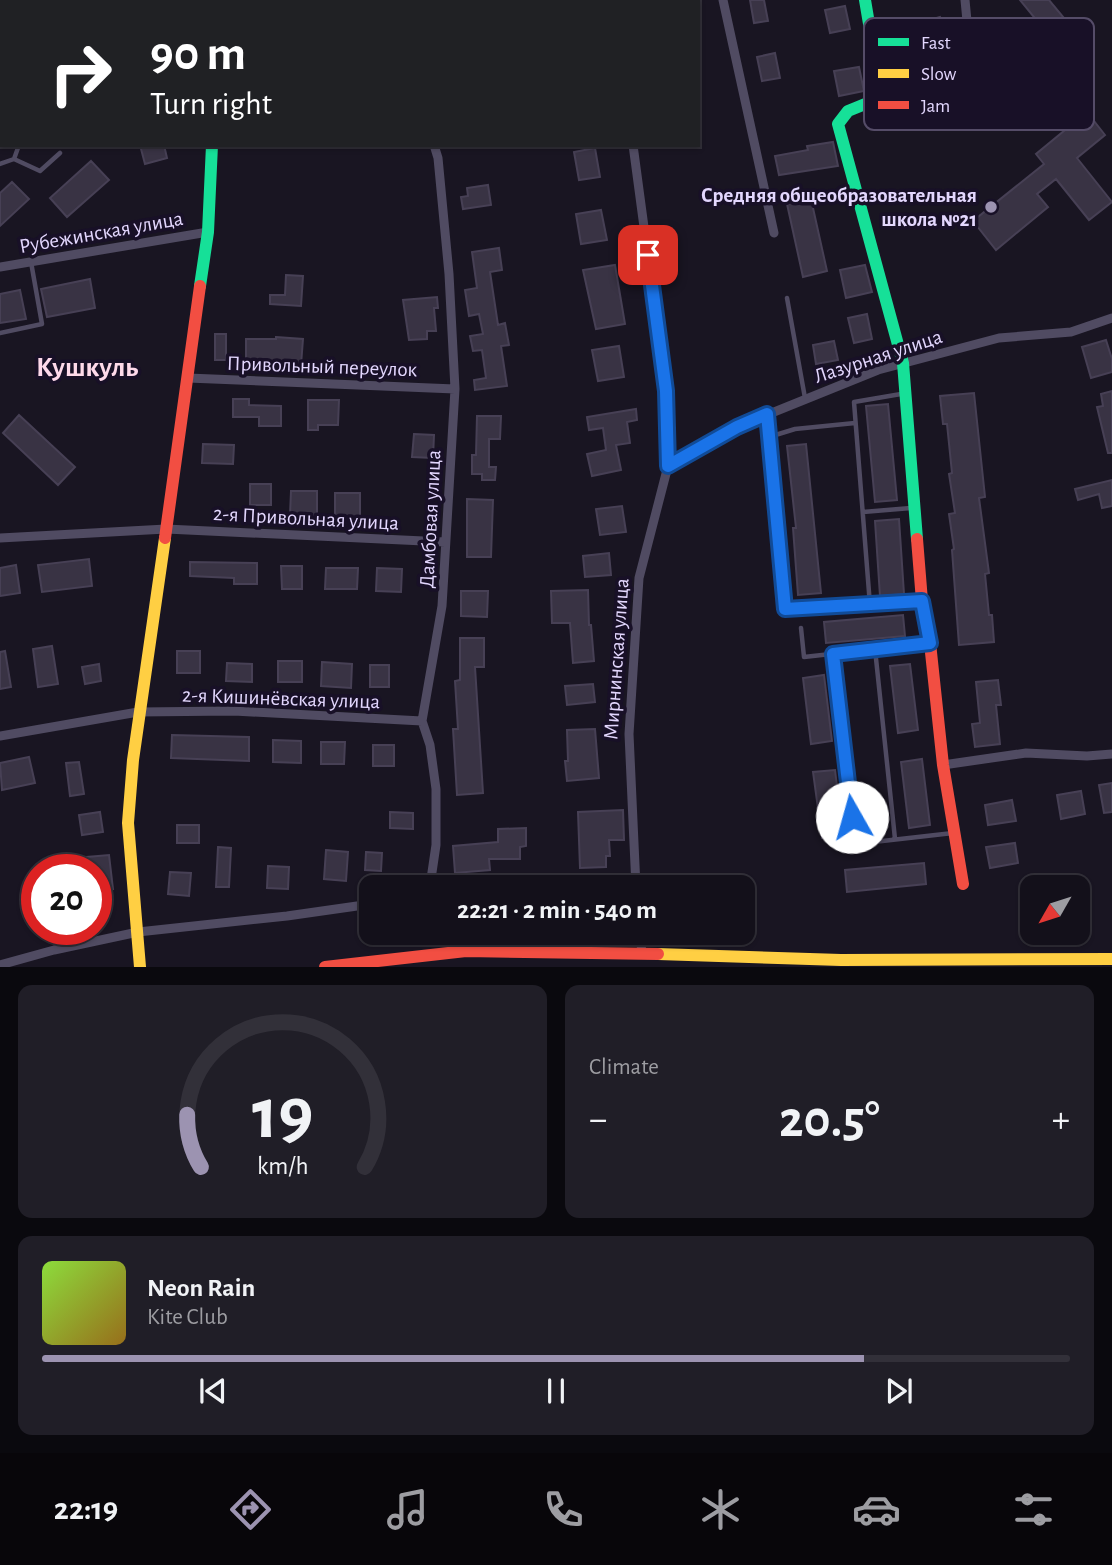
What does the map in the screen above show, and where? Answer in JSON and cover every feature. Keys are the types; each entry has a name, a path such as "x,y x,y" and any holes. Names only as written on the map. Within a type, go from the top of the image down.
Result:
{"street":[{"path":"723,0 774,233"},
{"path":"865,0 868,18"},
{"path":"965,0 967,18"},
{"path":"864,104 848,111 838,124 903,363 922,601 930,643 943,765 963,884"},
{"path":"140,967 128,823 138,712 208,232 212,147"},
{"name":"Дамбовая улица","path":"432,875 436,845 436,789 430,745 422,721 443,606 444,541 455,389 449,274 438,158 435,147"},
{"name":"Мирнинская улица","path":"633,147 666,391 668,466 639,578 629,734 635,875"},
{"name":"Рубежинская улица","path":"0,267 208,232"},
{"name":"Лазурная улица","path":"668,466 737,427 878,370 999,338 1071,332 1112,318"},
{"name":"Привольный переулок","path":"188,378 455,389"},
{"name":"2-я Привольная улица","path":"0,538 166,529 444,541"},
{"name":"2-я Кишинёвская улица","path":"0,736 138,712 234,711 422,721"},
{"path":"943,765 1026,752 1087,756 1112,754"},
{"path":"2,966 65,947 138,932 359,906"},
{"path":"641,945 642,954"},
{"path":"325,967 466,951 841,960 1112,959"}],"lane":[{"path":"14,159 18,147"},
{"path":"0,164 14,159 40,171 60,153"},
{"path":"0,333 42,324 30,261"},
{"path":"787,298 805,398"},
{"path":"870,605 854,402 904,393"},
{"path":"767,414 785,609 922,601"},
{"path":"769,437 795,429 855,423"},
{"path":"863,512 914,508"},
{"path":"801,628 804,657 930,643"},
{"path":"875,649 895,839"},
{"path":"833,654 856,844 954,832"}],"building":[{"path":"750,0 764,0 768,21 754,23"},
{"path":"1020,0 1049,0 1064,18 1035,18"},
{"path":"845,6 850,29 830,33 825,10"},
{"path":"775,53 780,78 762,81 757,57"},
{"path":"859,67 864,91 839,96 834,71"},
{"path":"1094,121 1105,135 1077,158 1112,202 1089,220 1056,179 1037,194 1048,207 996,250 973,221 1044,164 1036,154 1065,130 1094,130"},
{"path":"833,142 838,166 779,175 775,156 808,150 807,146"},
{"path":"141,147 164,147 167,158 145,164"},
{"path":"595,148 600,177 579,180 574,152"},
{"path":"91,161 109,180 67,217 50,198"},
{"path":"12,182 29,199 0,226 0,193"},
{"path":"488,185 491,205 463,209 461,197 468,196 467,188"},
{"path":"811,199 827,271 803,277 787,204"},
{"path":"601,210 607,240 581,244 576,214"},
{"path":"499,248 502,270 490,272 498,325 505,323 509,345 501,346 507,386 475,390 474,380 486,378 482,350 473,351 470,336 483,334 479,314 469,316 465,290 477,288 472,252"},
{"path":"615,265 625,324 596,329 583,270"},
{"path":"865,265 872,292 846,298 840,270"},
{"path":"286,275 303,276 301,306 270,304 270,295 285,295"},
{"path":"90,279 95,308 47,317 41,289"},
{"path":"20,290 26,319 0,323 0,294"},
{"path":"437,297 438,308 434,308 436,331 427,331 427,339 409,340 403,300"},
{"path":"867,314 872,339 854,343 848,318"},
{"path":"215,334 226,334 226,360 215,360"},
{"path":"246,339 303,339 301,365 246,362"},
{"path":"1106,340 1112,359 1112,372 1091,378 1082,347"},
{"path":"834,341 838,360 816,364 813,345"},
{"path":"619,346 624,377 598,381 592,350"},
{"path":"1112,391 1112,453 1108,453 1097,407 1103,406 1101,394"},
{"path":"974,393 985,497 979,498 989,573 985,574 994,642 959,645 954,549 949,514 955,513 949,474 952,473 947,424 943,424 940,396"},
{"path":"233,399 249,399 249,405 281,406 281,426 259,426 259,417 233,417"},
{"path":"308,400 339,400 338,425 318,425 318,430 308,430"},
{"path":"888,404 897,500 875,502 866,406"},
{"path":"636,409 637,420 627,422 630,443 616,445 621,470 592,476 587,454 606,450 603,428 589,430 587,417"},
{"path":"19,415 75,467 58,485 3,433"},
{"path":"477,416 501,416 500,439 489,439 489,467 496,467 495,480 482,480 482,474 472,474 472,455 476,455"},
{"path":"414,434 434,435 433,458 412,457"},
{"path":"203,444 234,445 233,464 202,463"},
{"path":"806,444 821,593 798,595 793,528 796,528 787,446"},
{"path":"1112,480 1112,506 1102,508 1099,494 1078,500 1075,489"},
{"path":"250,484 271,484 271,505 250,505"},
{"path":"291,491 317,491 317,515 290,515"},
{"path":"335,493 360,493 360,517 335,518"},
{"path":"467,499 493,500 491,557 467,557"},
{"path":"622,506 626,532 600,535 596,509"},
{"path":"899,519 904,594 880,596 875,521"},
{"path":"609,553 611,575 585,577 583,556"},
{"path":"89,559 92,586 42,592 38,565"},
{"path":"190,562 257,563 257,584 234,584 234,578 190,576"},
{"path":"16,565 20,593 0,596 0,568"},
{"path":"281,566 302,566 302,589 282,589"},
{"path":"326,568 358,568 357,589 325,589"},
{"path":"377,568 402,569 401,592 376,591"},
{"path":"588,590 594,661 573,663 570,623 552,623 551,591"},
{"path":"461,591 488,591 487,617 461,616"},
{"path":"903,615 905,636 826,643 824,622"},
{"path":"460,638 484,638 484,667 475,667 483,793 457,795 453,729 458,729 455,681 460,680"},
{"path":"52,646 58,684 38,687 33,649"},
{"path":"5,651 11,687 0,689 0,652"},
{"path":"177,651 200,651 200,673 177,673"},
{"path":"278,661 302,661 302,682 278,682"},
{"path":"322,662 352,664 351,688 321,686"},
{"path":"227,663 252,664 252,682 226,681"},
{"path":"99,664 101,681 85,684 82,667"},
{"path":"910,664 918,730 898,733 890,666"},
{"path":"370,665 389,665 389,687 370,687"},
{"path":"824,675 832,741 811,744 803,678"},
{"path":"998,680 1001,705 996,705 1000,744 975,747 972,724 980,723 976,682"},
{"path":"593,684 595,702 567,705 565,686"},
{"path":"595,729 599,778 567,781 567,730"},
{"path":"172,735 249,737 249,761 171,758"},
{"path":"273,740 301,741 301,763 273,762"},
{"path":"321,742 345,742 344,764 321,764"},
{"path":"373,745 394,745 394,766 373,766"},
{"path":"29,757 35,783 2,790 0,763"},
{"path":"922,759 930,825 909,828 901,762"},
{"path":"79,762 84,794 70,796 66,763"},
{"path":"835,770 843,836 822,838 813,772"},
{"path":"1112,783 1112,812 1104,813 1099,785"},
{"path":"1081,791 1085,814 1061,819 1057,795"},
{"path":"1012,800 1016,821 988,825 985,805"},
{"path":"623,810 624,840 609,840 610,856 606,856 606,867 580,868 578,812"},
{"path":"100,812 103,832 82,835 79,815"},
{"path":"390,812 413,813 413,829 390,828"},
{"path":"177,825 199,825 199,843 177,843"},
{"path":"526,828 526,846 520,847 520,859 489,859 490,870 455,873 453,846 498,842 498,829"},
{"path":"1015,843 1018,863 990,868 986,847"},
{"path":"218,847 231,848 229,887 216,887"},
{"path":"326,850 348,852 346,881 324,879"},
{"path":"366,852 382,853 381,871 365,870"},
{"path":"924,863 926,884 847,892 845,870"},
{"path":"268,866 289,867 288,889 267,888"},
{"path":"170,872 191,873 189,896 168,894"}],"traffic: fast":[{"path":"865,0 868,18"},
{"path":"864,104 848,111 838,124 903,363 917,539"},
{"path":"200,286 208,232 212,147"}],"traffic: slow":[{"path":"140,967 128,823 133,760 165,538"},
{"path":"658,954 841,960 1112,959"}],"traffic: jam":[{"path":"165,538 200,286"},
{"path":"917,539 922,601 930,643 943,765 963,884"},
{"path":"325,967 466,951 658,954"}],"place":[{"name":"Средняя общеобразовательная школа №21","path":"991,207"}],"district":[{"name":"Кушкуль","path":"87,366"}],"route":[{"path":"648,255 666,391 668,466 737,427 767,414 785,609 922,601 930,643 833,654 852,817"}]}
